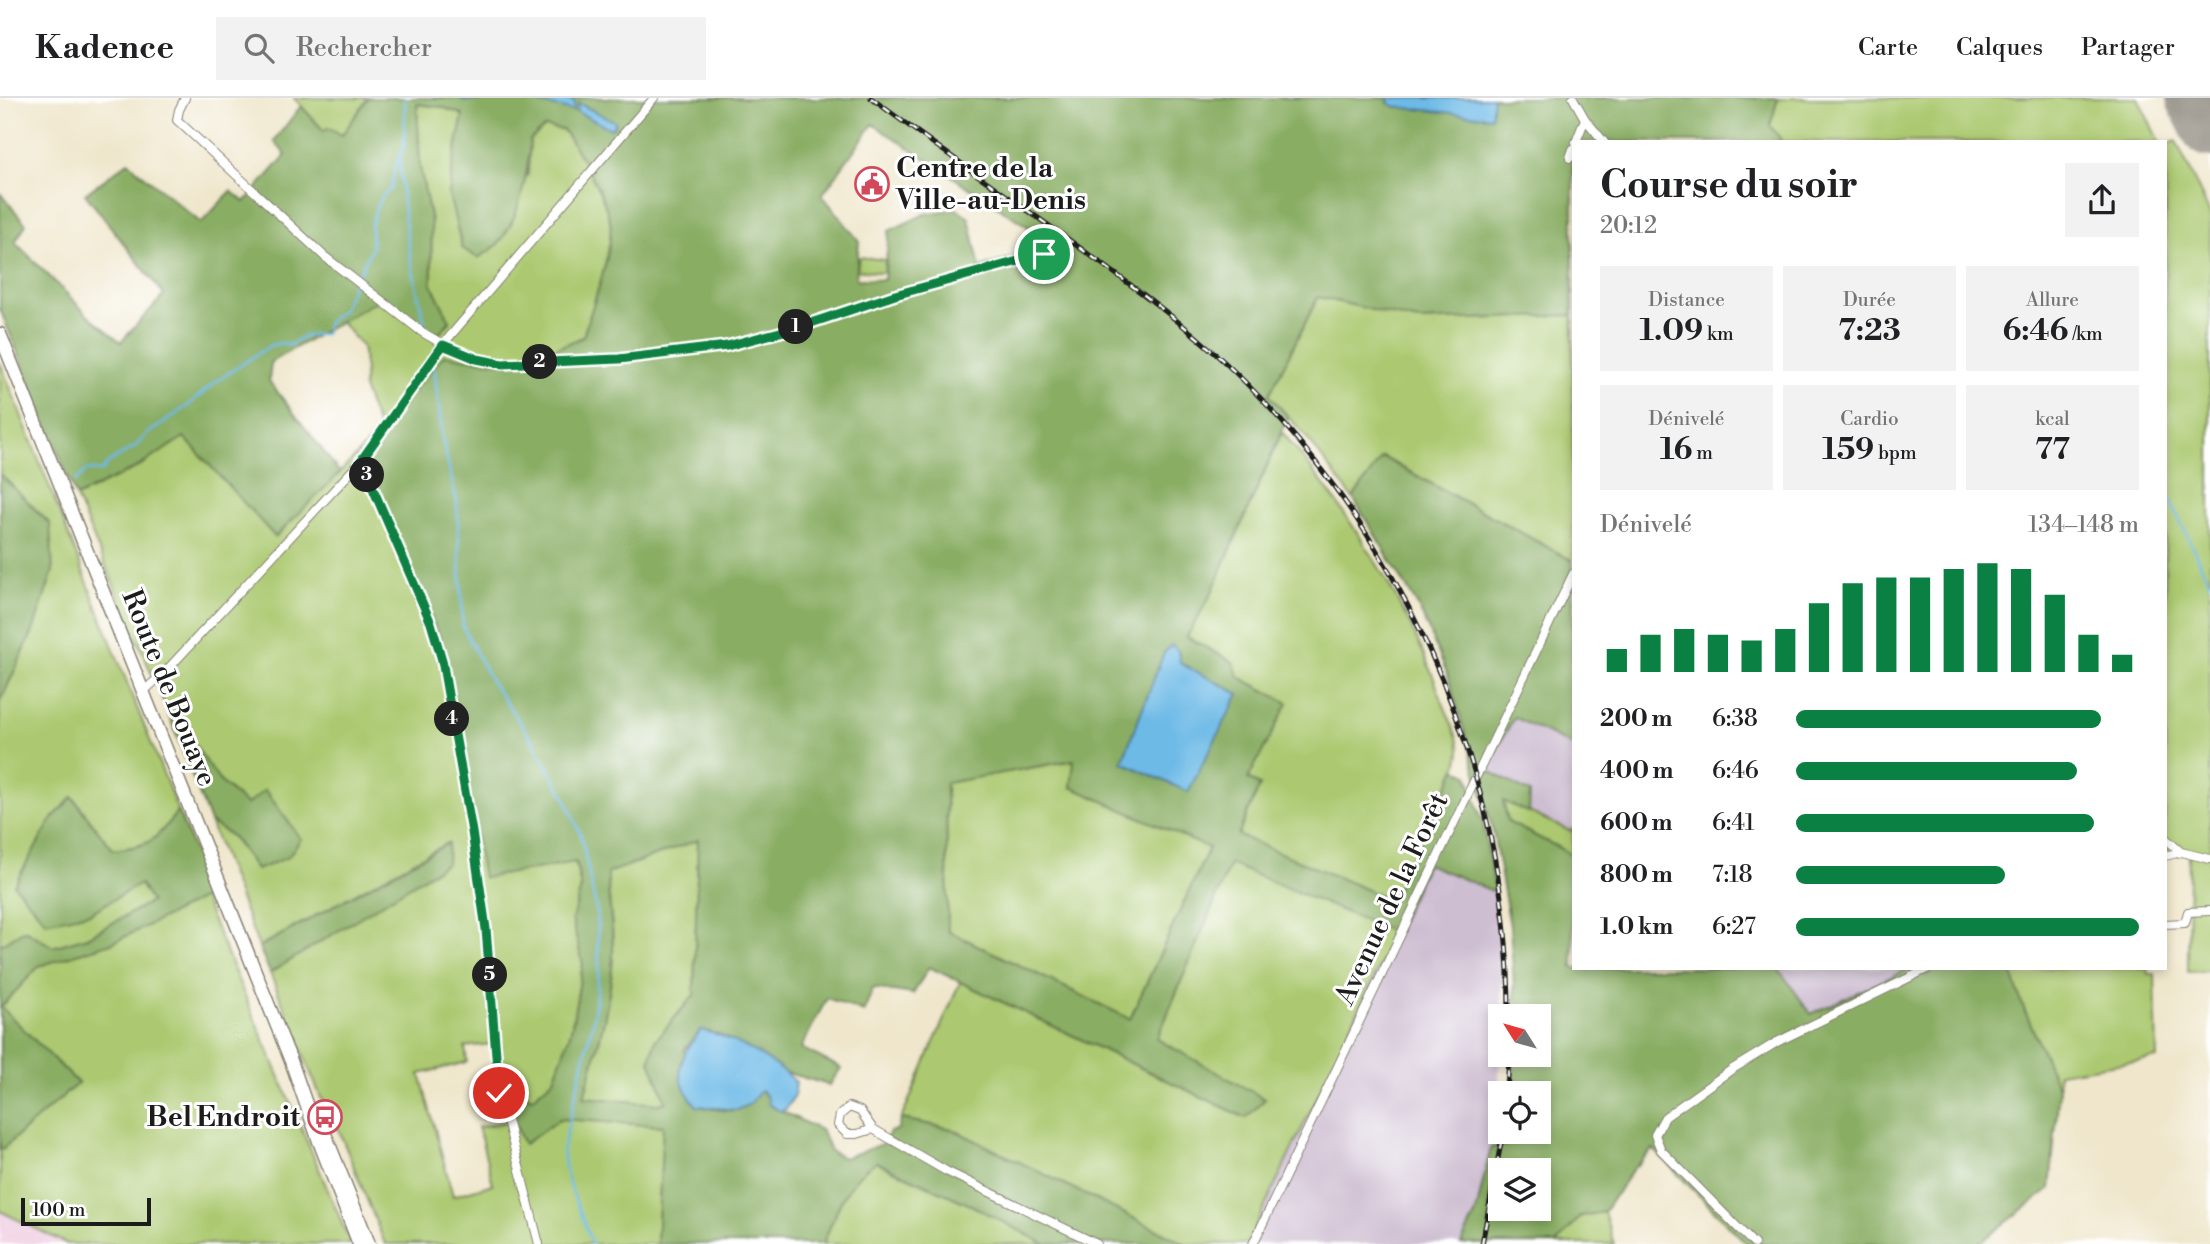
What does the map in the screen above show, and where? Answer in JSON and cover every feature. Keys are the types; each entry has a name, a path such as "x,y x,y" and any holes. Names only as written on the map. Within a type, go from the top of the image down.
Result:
{"main road":[{"name":"Route de Bouaye","path":"0,334 291,1061 330,1147 369,1244"},
{"name":"Route de Bouaye","path":"291,1061 318,1141 359,1244"}],"street":[{"path":"185,98 177,120 324,256 443,345 477,359 502,364 619,359 727,346 799,327 895,295 1044,254"},
{"path":"144,691 177,660 360,462 443,345 654,98"},
{"path":"1573,98 1585,120 1602,140"},
{"path":"1577,140 1585,120"},
{"path":"360,462 438,642 472,832 486,929 498,1085 539,1244"},
{"name":"Avenue de la Forêt","path":"1253,1244 1572,576"},
{"path":"2167,840 2181,852"},
{"path":"2167,856 2181,852 2210,859"},
{"path":"2167,925 2185,923 2189,912 2210,911"},
{"path":"1754,1244 1661,1150 1656,1135 1665,1117 1731,1070 1777,1042 1925,970"},
{"path":"873,1129 946,1171 1097,1244"}],"shaded area":[{"path":"1514,717 1572,746 1572,830 1529,813 1530,793 1486,769"},
{"path":"1427,864 1495,892 1501,1004 1488,1004 1488,1068 1499,1068 1499,1081 1488,1081 1488,1144 1491,1144 1476,1213 1461,1244 1247,1244"},
{"path":"1779,970 1906,970 1811,1014"},
{"path":"0,1211 67,1244 0,1244"}],"green space":[{"path":"294,98 368,98 342,135 324,131"},
{"path":"368,98 459,98 466,101 520,98 1389,98 1388,103 1490,117 1493,98 1778,98 1770,126 1781,139 1572,140 1572,315 1418,321 1318,297 1269,395 1288,417 1211,594 1187,637 1233,662 1239,677 1288,703 1248,779 1260,785 1238,835 1391,900 1456,769 1468,775 1483,824 1495,892 1427,864 1395,933 1230,864 1157,1039 1265,1099 1246,1118 929,967 913,994 873,988 864,1012 827,998 801,1048 841,1068 829,1085 784,1072 757,1053 720,1035 701,1030 684,1050 697,1106 733,1110 746,1105 761,1090 770,1105 822,1131 830,1151 844,1158 883,1144 890,1132 898,1129 901,1119 952,1129 1186,1244 1045,1244 973,1206 876,1162 856,1178 849,1188 823,1244 657,1244 663,1126 560,1119 524,1144 513,1120 503,1084 532,1098 554,1079 571,1031 583,964 572,920 581,888 576,862 483,878 442,642 359,453 444,355 485,361 524,362 583,337 606,262 611,233 610,221 597,187 563,130 545,127 530,140 525,181 512,222 497,245 478,258 462,248 449,195 463,115 442,107 417,104 420,168 431,221 432,285 450,321 436,337 383,297 271,362 269,381 340,473 275,537 184,437 138,467 76,497 0,309 0,193 26,224 15,242 87,314 121,342 164,295 85,194 128,162 201,223 231,191 245,202 286,155 274,141 301,106 324,131 328,127 342,135","holes":["873,124 1054,244 980,268 969,218 957,209 925,214 889,231 884,280 856,279 859,241 822,195","1178,651 1180,663 1122,762 1164,653","1074,760 1071,787 1209,848 1130,1019 948,931 946,783","698,840 694,995 655,1041 650,1061 666,1102 659,1104 584,1097 603,1026 612,972 613,944 608,873"]},
{"path":"1778,98 2138,98 2158,140 1781,140 1770,126"},
{"path":"417,104 442,107 463,115 453,163 528,175 530,140 545,127 563,130 603,199 611,233 601,279 583,337 379,429 363,388 365,369 362,346 340,321 383,297 436,337 450,322 432,285 431,221 420,168"},
{"path":"2176,141 2210,214 2210,971 2188,972 2189,849 2167,850 2167,144"},
{"path":"859,257 885,260 884,273 857,270"},
{"path":"1318,297 1418,321 1572,315 1572,560 1383,457 1353,498 1303,433 1269,395"},
{"path":"0,362 178,811 157,836 145,844 113,850 73,797 52,819 90,913 140,884 152,902 87,937 53,947 25,930 0,945 0,702 33,631 50,524 0,474"},
{"path":"1282,432 1354,527 1395,595 1429,666 1458,742 1460,753 1456,769 1391,900 1238,835 1260,786 1248,780 1239,677 1186,637 1211,594"},
{"path":"184,436 275,537 359,453 442,642 483,877 575,861 581,888 572,920 583,964 571,1031 554,1079 532,1098 503,1084 500,1043 465,1047 467,1062 420,1074 453,1196 493,1184 478,1127 513,1120 524,1144 560,1119 663,1126 657,1244 385,1244 329,1106 321,1098 270,973 447,863 447,843 259,947 210,822 231,836 257,870 264,791 247,805 219,781 162,698 76,497 138,467"},
{"path":"1382,457 1572,560 1572,746 1514,717 1486,769 1530,793 1529,813 1503,801 1508,822 1572,854 1572,970 1779,970 1811,1014 1906,970 1921,970 1926,974 1933,970 2011,970 2022,1004 2059,1090 2050,1189 1978,1244 1747,1244 1653,1149 1633,1169 1604,1212 1581,1216 1556,1244 1461,1244 1476,1213 1488,1160 1488,1221 1551,1221 1551,1158 1488,1158 1491,1147 1506,1144 1551,1144 1551,1081 1512,1081 1513,1068 1551,1067 1551,1004 1515,1004 1510,926 1493,831 1448,675 1419,608 1353,498"},
{"path":"0,474 50,524 53,571 33,631 0,702"},
{"path":"162,698 219,780 246,805 265,790 301,839 288,857 257,870 232,836 210,822"},
{"path":"1075,760 1071,787 1209,848 1130,1019 948,931 946,783"},
{"path":"72,797 113,850 137,847 151,841 178,811 212,894 114,942 39,966 1,1007 78,1083 0,1151 0,945 25,930 53,947 87,937 151,902 140,884 90,913 46,922 14,885 52,819"},
{"path":"1503,800 1572,830 1572,854 1508,822"},
{"path":"698,839 694,995 655,1041 650,1061 667,1101 659,1105 584,1097 603,1026 612,972 613,943 608,872"},
{"path":"448,843 447,863 270,973 259,947"},
{"path":"1230,864 1395,933 1247,1244 1186,1244 952,1129 901,1119 960,982 1246,1118 1264,1099 1157,1039"},
{"path":"203,898 351,1244 67,1244 0,1211 0,1151 78,1083 0,1007 39,966 114,942"},
{"path":"2011,970 2148,970 2149,974 2155,974 2157,1058 2058,1073 2059,1090 2022,1004"},
{"path":"875,1162 973,1206 1045,1244 823,1244 849,1188 864,1170"},
{"path":"1604,1212 1614,1244 1556,1244 1581,1216"}],"water":[{"path":"459,98 562,98 574,101 574,111 519,99 466,101"},
{"path":"1389,98 1493,98 1491,117 1396,107 1388,103"},
{"path":"578,103 616,123 611,129 577,112"},
{"path":"1172,645 1178,651 1180,663 1239,694 1188,792 1122,762 1164,653"},
{"path":"701,1030 751,1050 796,1082 794,1096 786,1109 780,1111 769,1105 761,1090 750,1104 737,1110 697,1106 683,1086 681,1068 687,1050"}],"waterway":[{"path":"357,278 372,247 371,226 376,208 383,195 391,189 395,168 404,146 405,98"},
{"path":"400,157 408,241 425,323"},
{"path":"75,482 87,470 102,471 107,464 136,446 147,434 189,405 214,383 271,345 290,345 304,336 325,334 328,322 342,311 354,283"},
{"path":"434,367 443,442 457,502 463,627 492,683 533,741 565,797 581,836 597,912 599,969 594,1017 562,1152 569,1183 592,1244"},
{"path":"2167,493 2210,584"}],"runway":[{"path":"2195,98 2210,128"}],"railway":[{"path":"871,98 1194,334 1275,414 1334,487 1386,566 1429,650 1464,738 1489,829 1504,922 1508,1004"},
{"path":"1508,1068 1508,1081"},
{"path":"1482,1244 1501,1144"}],"place":[{"name":"Centre de la Ville-au-Denis","path":"872,184"},
{"name":"Bel Endroit","path":"325,1117"}],"route":[{"path":"499,1093 486,929 442,660 431,623 360,462 443,345 477,359 502,364 619,359 727,346 799,327 895,295 1044,254"}]}
